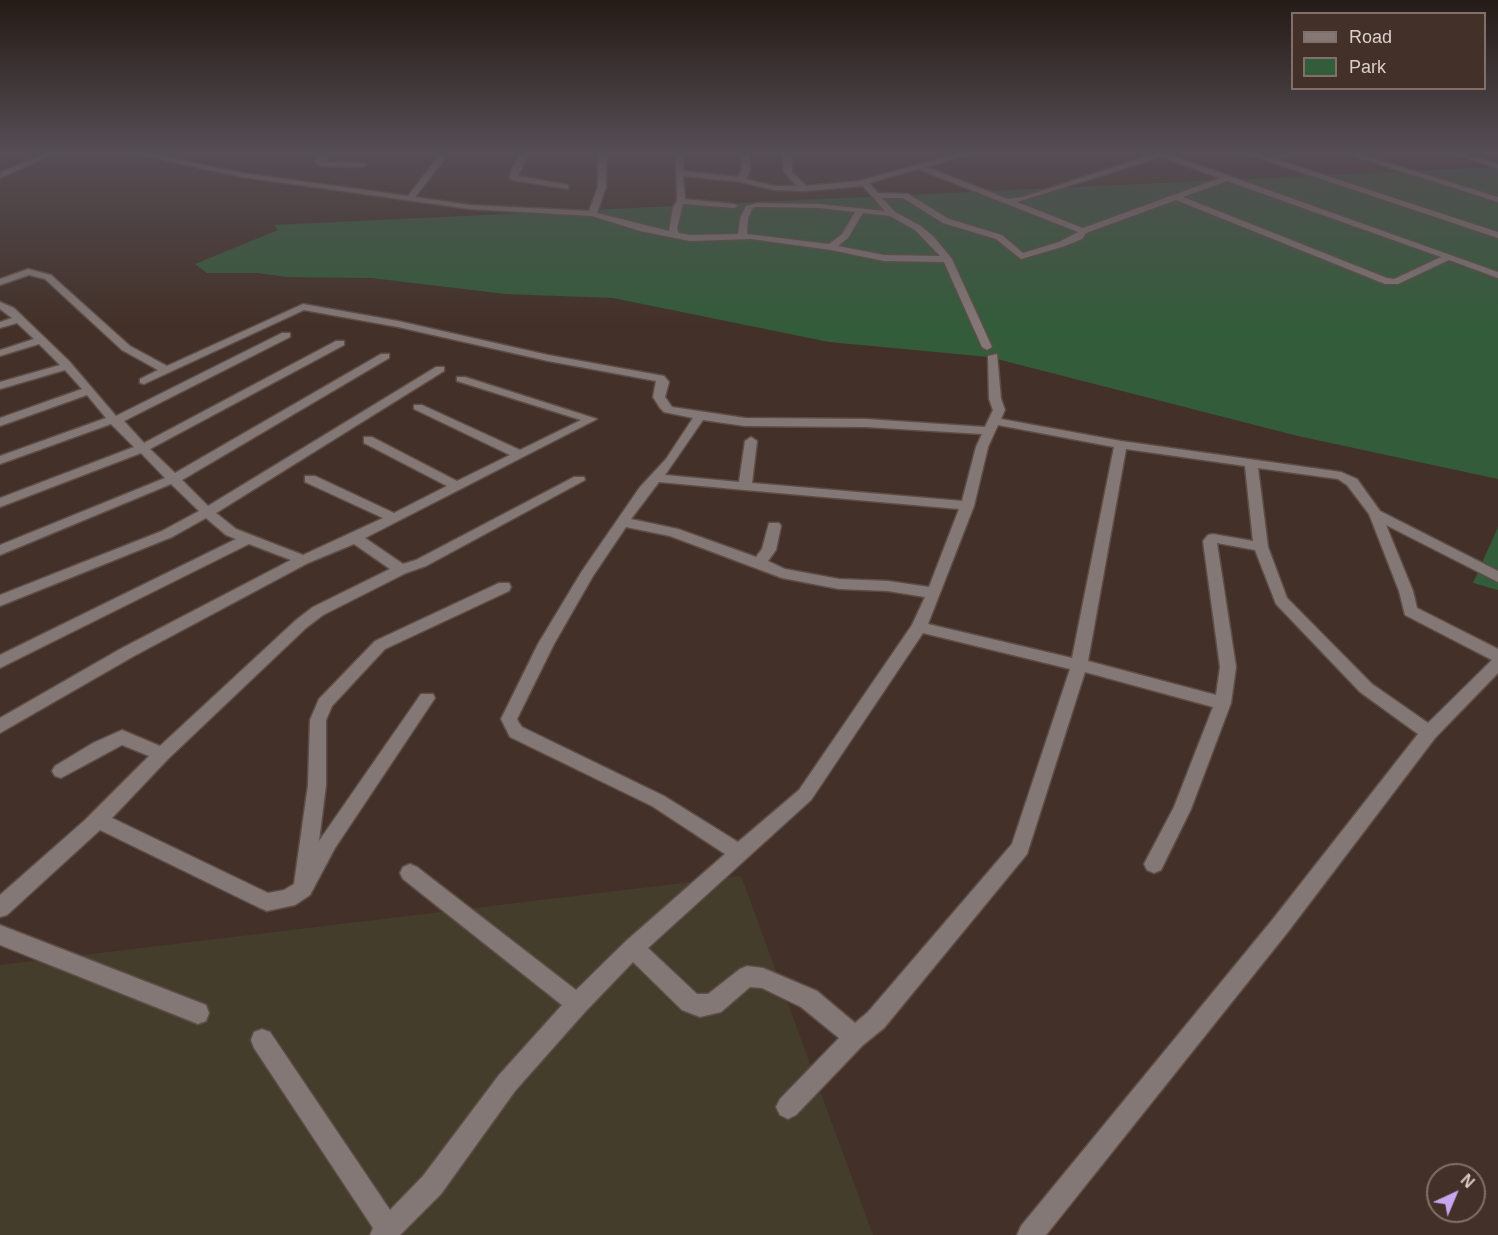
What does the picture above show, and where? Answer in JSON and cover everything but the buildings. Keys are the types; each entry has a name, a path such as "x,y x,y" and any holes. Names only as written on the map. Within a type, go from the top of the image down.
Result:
{"street":[{"path":"516,210 593,214 640,228 675,235 712,239 742,236 831,247 884,258 947,259"},
{"path":"593,214 594,210"},
{"path":"675,235 673,229 677,210"},
{"path":"742,236 744,218 748,210"},
{"path":"262,1040 385,1232 432,1185 507,1083 577,1004 633,948 804,795 919,627 967,506 982,447 999,410 995,399 990,351 947,259 922,230 892,214 857,210"},
{"path":"831,247 845,236 861,210"},
{"path":"888,210 892,214"},
{"path":"927,210 946,221 999,237 1021,256 1062,244 1079,237 1083,231 1140,210"},
{"path":"1026,210 1083,231"},
{"path":"1210,210 1385,281 1395,282 1449,258"},
{"path":"1315,210 1498,275"},
{"path":"1421,210 1498,235"},
{"path":"0,282 28,272 48,277 126,348 165,370"},
{"path":"0,305 6,307 68,366 115,421 207,512 231,532 303,560"},
{"path":"144,381 303,307 399,324 548,358 660,378 663,382 658,397 668,410 700,416 745,422 992,426 1341,476 1352,482 1375,514 1406,591 1410,611 1429,623 1498,656"},
{"path":"0,324 18,319"},
{"path":"0,460 115,421 286,334"},
{"path":"0,353 40,340"},
{"path":"0,503 143,448 340,343"},
{"path":"0,550 175,478 385,356"},
{"path":"0,386 68,366"},
{"path":"0,601 167,534 207,512 440,369"},
{"path":"0,726 128,652 303,560 395,519 591,419 461,379"},
{"path":"0,422 88,391"},
{"path":"418,407 521,455"},
{"path":"700,416 671,461 623,522 587,574 546,644 509,719 516,732 658,801 739,853"},
{"path":"368,440 458,487"},
{"path":"745,486 751,441"},
{"path":"788,1107 855,1037 876,1020 1017,854 1079,664 1121,446"},
{"path":"1251,463 1261,547 1281,600 1366,688 1429,733"},
{"path":"657,478 967,506"},
{"path":"309,479 395,519"},
{"path":"0,908 98,820 162,754 301,624 318,611 401,570 421,563 579,480"},
{"path":"1375,514 1498,577"},
{"path":"623,522 673,532 782,573 839,584 888,586 934,593"},
{"path":"759,563 769,550 774,526"},
{"path":"0,662 250,538"},
{"path":"355,538 401,570"},
{"path":"1154,864 1182,809 1223,703 1228,667 1210,541 1213,538 1261,547"},
{"path":"303,889 317,785 318,720 325,703 380,645 504,587"},
{"path":"919,627 1079,664 1223,703"},
{"path":"1030,1235 1280,926 1429,733 1498,663"},
{"path":"98,820 267,902 288,899 303,889 328,842 427,698"},
{"path":"61,771 122,737 162,754"},
{"path":"410,873 577,1004"},
{"path":"0,935 198,1013"},
{"path":"633,948 690,1002 700,1006 714,1005 747,976 763,978 809,999 855,1037"}],"shaded area":[{"path":"741,876 873,1235 0,1235 0,965"}],"green space":[{"path":"598,210 1498,210 1498,479 1298,436 989,357 829,342 613,298 506,294 371,278 207,273 195,264 278,230 274,225"},
{"path":"1498,527 1498,590 1473,583"}]}
